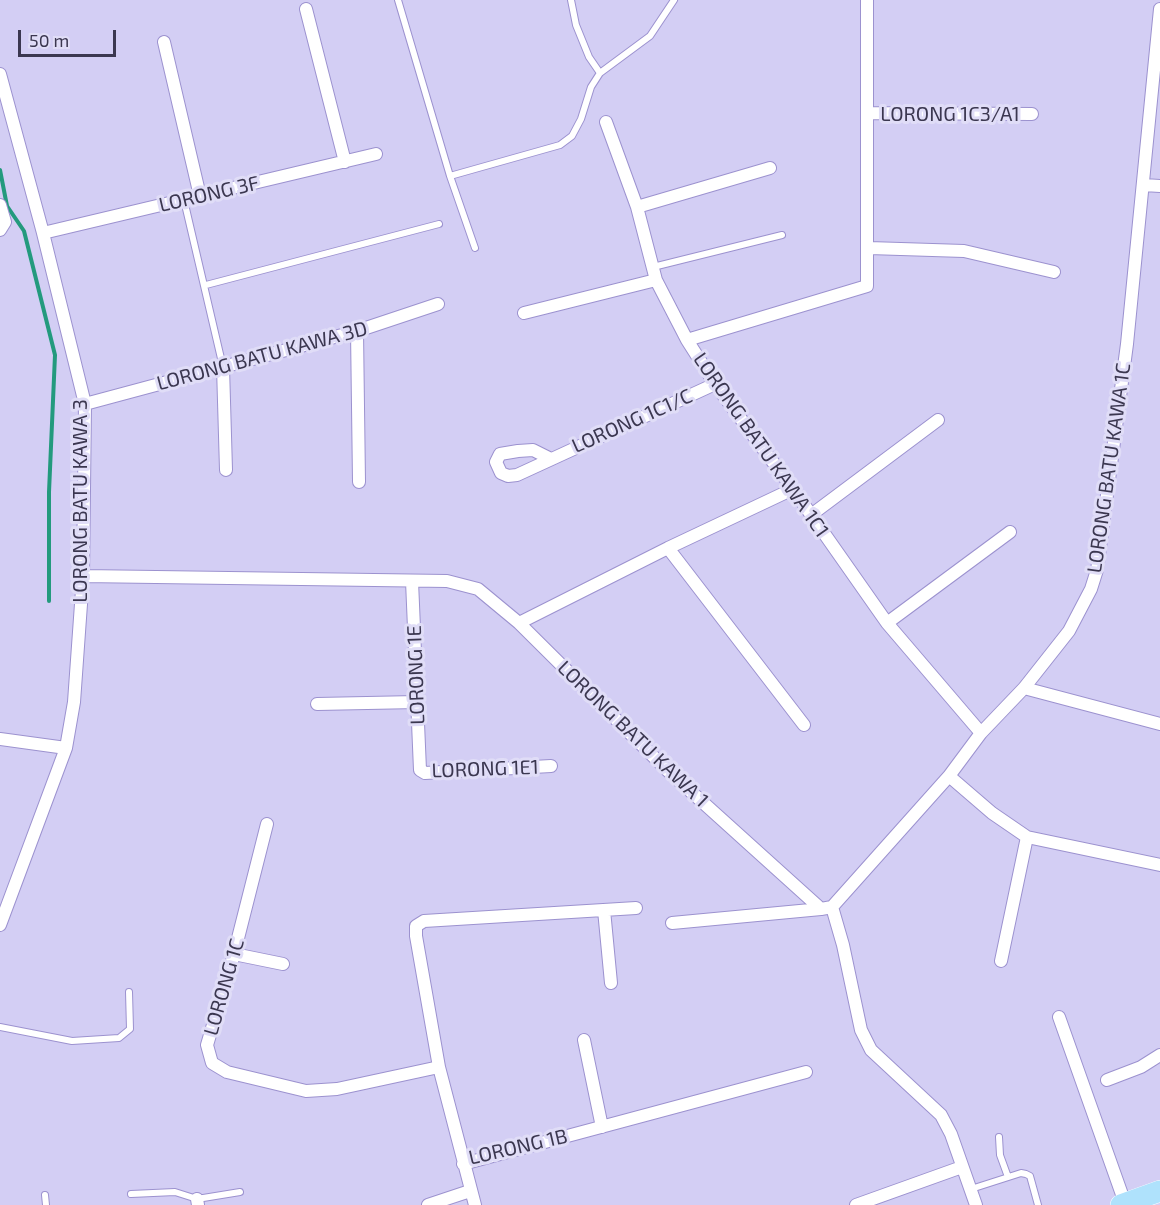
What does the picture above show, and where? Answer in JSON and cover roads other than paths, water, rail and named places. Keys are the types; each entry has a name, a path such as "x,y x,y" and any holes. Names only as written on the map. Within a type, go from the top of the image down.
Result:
{"highway":[{"path":"1123,1204 1160,1191"}],"street":[{"path":"687,340 863,290 869,281 867,0"},
{"path":"306,9 345,162"},
{"name":"LORONG BATU KAWA 1C","path":"827,908 949,776 981,733 1024,688 1081,612 1097,570 1127,344 1160,9"},
{"path":"164,42 200,196"},
{"name":"LORONG BATU KAWA 3","path":"0,74 43,233 84,404 83,576 74,702 66,748 4,905 0,925"},
{"name":"LORONG 1C3/A1","path":"867,113 1032,114"},
{"name":"LORONG BATU KAWA 1C1","path":"606,122 636,207 656,280 687,340 715,384 793,489 887,624 981,733"},
{"name":"LORONG 3F","path":"43,233 376,154"},
{"path":"636,207 770,168"},
{"path":"1144,185 1160,186"},
{"path":"0,205 4,222 0,230"},
{"path":"869,248 964,251 1054,272"},
{"path":"524,313 656,280"},
{"name":"LORONG BATU KAWA 3D","path":"84,404 357,331 438,304"},
{"path":"357,331 359,482"},
{"path":"224,367 226,470"},
{"name":"LORONG 1C1/C","path":"549,458 715,384"},
{"path":"811,515 938,420"},
{"path":"519,623 668,548 793,489"},
{"path":"887,624 1010,532"},
{"path":"668,548 804,725"},
{"name":"LORONG BATU KAWA 1","path":"83,576 447,582 478,589 519,623 667,770 827,908"},
{"name":"LORONG 1E","path":"412,581 420,770"},
{"path":"1024,688 1160,724"},
{"path":"317,704 417,702"},
{"path":"0,739 66,748"},
{"name":"LORONG 1E1","path":"420,770 425,773 551,766"},
{"path":"949,776 992,813 1027,837 1160,866"},
{"name":"LORONG 1C","path":"267,824 234,954 207,1045 212,1063 227,1072 306,1091 337,1089 439,1067"},
{"path":"1001,961 1027,837"},
{"path":"611,983 604,910 636,908"},
{"path":"672,923 827,908 843,945 861,1030 871,1050 941,1115 951,1134 976,1205"},
{"name":"LORONG 1B","path":"604,910 424,921 417,926 416,936 439,1067 463,1164 806,1072"},
{"path":"234,954 282,964"},
{"path":"1059,1017 1123,1204"},
{"path":"584,1040 602,1127"},
{"path":"1107,1080 1142,1067 1160,1055"},
{"path":"463,1164 475,1205"},
{"path":"856,1205 962,1167"},
{"path":"428,1205 470,1191"}],"lane":[{"path":"398,0 450,177 475,248"},
{"path":"571,0 576,25 600,73"},
{"path":"450,177 561,145 572,136 581,119 591,87 600,73 650,36 674,0"},
{"path":"184,200 224,367"},
{"path":"206,285 439,224"},
{"path":"653,267 782,235"},
{"path":"0,1027 72,1041 119,1038 130,1029 129,992"},
{"path":"999,1137 998,1146 1008,1177"},
{"path":"971,1189 1021,1173 1030,1176 1038,1205"},
{"path":"131,1194 175,1192 197,1202 240,1192"},
{"path":"45,1195 46,1205"}],"waterway":[{"path":"0,170 7,206 24,231 55,355 49,492 49,601"}]}
